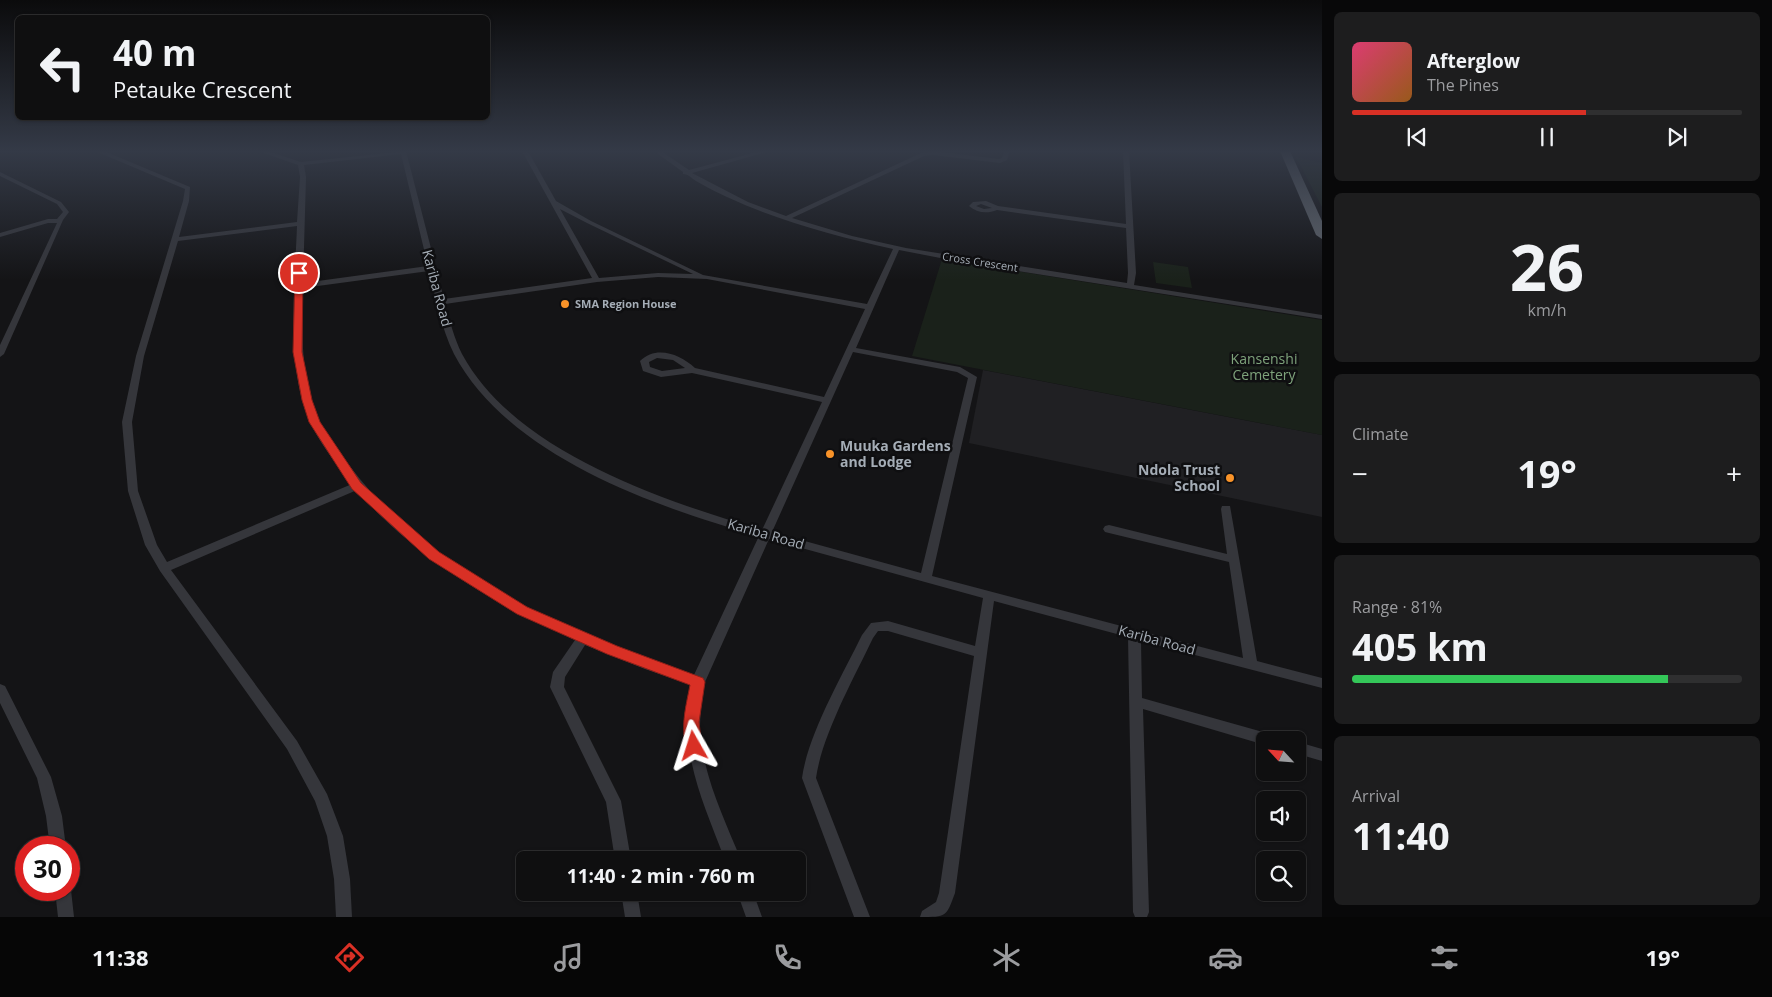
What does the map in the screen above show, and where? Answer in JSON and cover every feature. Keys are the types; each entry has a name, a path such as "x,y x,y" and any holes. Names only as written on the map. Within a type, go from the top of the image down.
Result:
{"highway":[{"path":"1304,194 1322,235"}],"street":[{"path":"0,354 3,342 55,235 60,220 66,212 59,203 40,194"},
{"path":"187,194 140,356 127,422 133,490 151,545 164,568 292,745 322,799 335,836 342,879 344,917"},
{"path":"302,194 298,352 309,409 326,441 356,486 424,547 447,564 532,616 582,638 698,682"},
{"name":"Kariba Road","path":"413,194 441,302 457,353 472,377 496,404 527,429 573,460 634,490 675,507 764,534 1322,683"},
{"path":"548,194 597,280"},
{"name":"Cross Crescent","path":"724,194 786,218 897,248 1322,317"},
{"path":"786,218 837,194"},
{"path":"1128,194 1132,272 1130,286"},
{"path":"553,202 573,214 706,278"},
{"path":"996,208 1130,227"},
{"path":"561,216 573,214"},
{"path":"0,235 48,221 60,220"},
{"path":"175,239 300,224"},
{"path":"730,851 694,746 691,722 698,682 764,534 897,248"},
{"path":"299,286 432,268"},
{"path":"441,302 597,280 647,275 706,278 869,307"},
{"path":"850,349 960,370 973,377 926,578"},
{"path":"692,370 682,360 665,355 656,355 644,361 646,369 660,374 692,370 826,400"},
{"path":"164,568 356,486"},
{"path":"1226,509 1252,665"},
{"path":"1109,529 1233,558"},
{"path":"928,917 942,908 947,893 989,595"},
{"path":"862,917 809,778 810,766 822,735 868,635 875,626 888,626 982,653"},
{"path":"1134,634 1142,912"},
{"path":"582,638 558,676 557,687 613,801 621,851"},
{"path":"0,690 44,777 54,816 56,836"},
{"path":"1137,702 1256,736"},
{"path":"1306,750 1322,755"},
{"path":"64,901 66,917"},
{"path":"630,901 633,917"},
{"path":"748,901 754,917"}],"shaded area":[{"name":"Ndola Trust School","path":"983,370 1322,435 1322,517 969,443"}],"green space":[{"path":"1315,194 1322,194 1322,207"},
{"name":"Kansenshi Cemetery","path":"942,259 1322,320 1322,435 912,356"},
{"path":"1153,262 1188,267 1192,288 1156,283"}],"place":[{"name":"SMA Region House","path":"565,304"},
{"name":"Muuka Gardens and Lodge","path":"830,454"},
{"name":"Ndola Trust School","path":"1230,478"}],"route":[{"path":"299,273 298,352 311,415 356,486 434,555 522,611 612,650 698,682 694,696 691,722 694,746"}]}
